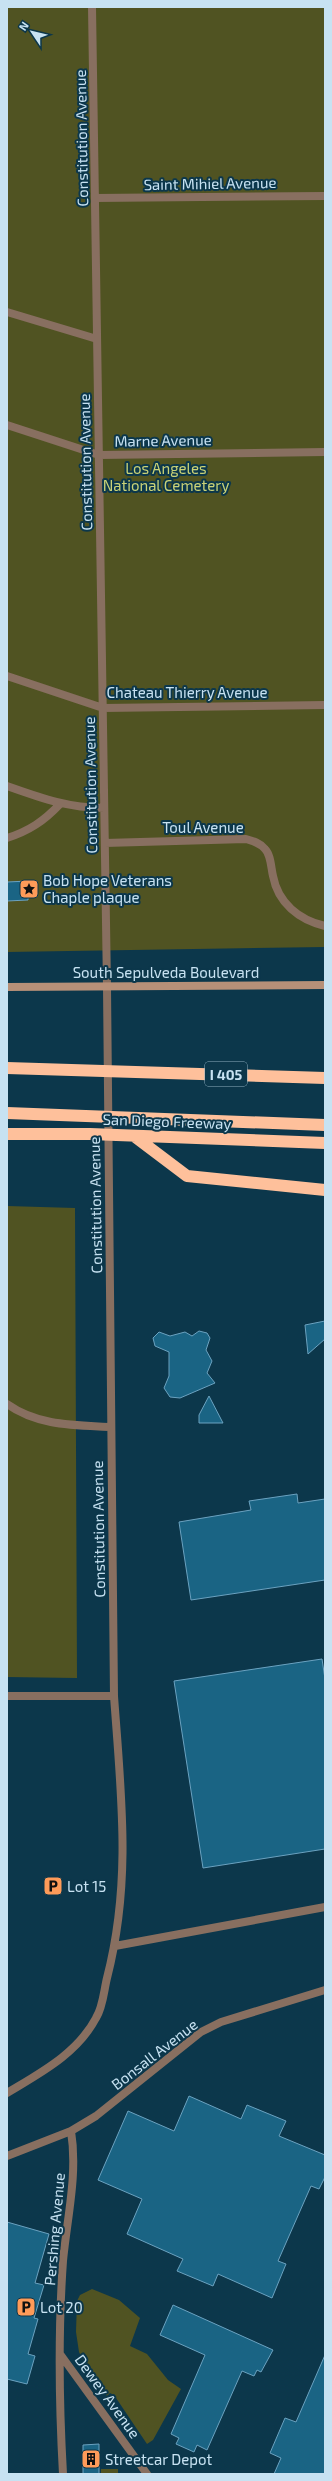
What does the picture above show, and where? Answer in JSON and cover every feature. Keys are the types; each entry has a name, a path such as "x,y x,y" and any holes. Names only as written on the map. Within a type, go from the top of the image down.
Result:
{"highway":[{"name":"I 405","path":"7,1068 126,1070 325,1078"},
{"path":"7,1113 325,1125"},
{"name":"San Diego Freeway","path":"7,1134 90,1134 325,1143"},
{"path":"130,1136 187,1176 325,1190"}],"main road":[{"name":"South Sepulveda Boulevard","path":"7,987 325,985"}],"street":[{"name":"Constitution Avenue","path":"7,2093 54,2065 79,2041 97,2018 115,1946 122,1890 122,1804 114,1696 107,986 92,7"},
{"name":"Saint Mihiel Avenue","path":"96,198 325,196"},
{"path":"7,312 97,339"},
{"name":"Marne Avenue","path":"7,425 99,455 325,452"},
{"name":"Chateau Thierry Avenue","path":"7,676 103,708 325,705"},
{"path":"7,786 60,804 79,808 104,808"},
{"path":"7,838 22,833 45,820 60,804"},
{"name":"Toul Avenue","path":"105,843 246,839 257,842 266,850 274,884 284,903 298,916 325,926"},
{"path":"7,1404 21,1414 41,1420 71,1425 111,1427"},
{"path":"7,1696 114,1696"},
{"path":"115,1946 325,1907"},
{"name":"Bonsall Avenue","path":"7,2156 71,2131 128,2092 201,2032 221,2022 325,1990"},
{"name":"Pershing Avenue","path":"64,2474 60,2424 60,2354 64,2261 73,2168 71,2131"},
{"name":"Dewey Avenue","path":"60,2354 147,2474"}],"green space":[{"name":"Los Angeles National Cemetery","path":"7,7 325,7 325,947 7,952"},
{"path":"7,1206 75,1208 77,1678 7,1677"},
{"path":"92,2289 119,2300 140,2318 130,2346 147,2354 168,2380 181,2389 153,2440 147,2444 114,2395 110,2393 107,2396 79,2352 76,2332 77,2301 80,2295"},
{"path":"101,2469 118,2469 118,2474 101,2474"}],"building":[{"path":"29,881 28,900 7,901 7,882"},
{"path":"325,1321 325,1339 308,1354 305,1325"},
{"path":"199,1331 207,1333 210,1338 206,1350 212,1361 207,1373 215,1383 180,1398 170,1397 164,1388 169,1376 169,1352 155,1346 153,1338 159,1332 170,1336 185,1332 192,1336"},
{"path":"209,1396 223,1423 199,1423 199,1415"},
{"path":"297,1494 298,1503 325,1499 325,1580 191,1600 179,1522 251,1510 249,1501"},
{"path":"322,1659 325,1679 325,1849 203,1868 174,1681"},
{"path":"189,2096 241,2119 247,2105 286,2121 279,2136 325,2155 325,2177 319,2189 311,2186 278,2261 286,2264 272,2298 218,2274 213,2286 177,2271 183,2259 127,2234 142,2199 98,2180 128,2111 174,2131"},
{"name":"Lot 20","path":"7,2222 49,2234 35,2283 44,2285 34,2318 38,2319 28,2354 35,2356 27,2384 7,2379"},
{"path":"173,2305 273,2350 261,2372 257,2370 254,2376 242,2371 207,2450 197,2445 194,2452 176,2444 179,2438 171,2434 205,2355 160,2335"},
{"path":"325,2355 325,2474 274,2474 281,2458 270,2453 285,2418 296,2422"},
{"name":"Streetcar Depot","path":"99,2444 99,2474 83,2474 83,2445"}],"place":[{"name":"Bob Hope Veterans Chaple plaque","path":"29,889"},
{"name":"Lot 15","path":"53,1886"},
{"name":"Lot 20","path":"26,2307"},
{"name":"Streetcar Depot","path":"91,2459"}]}
